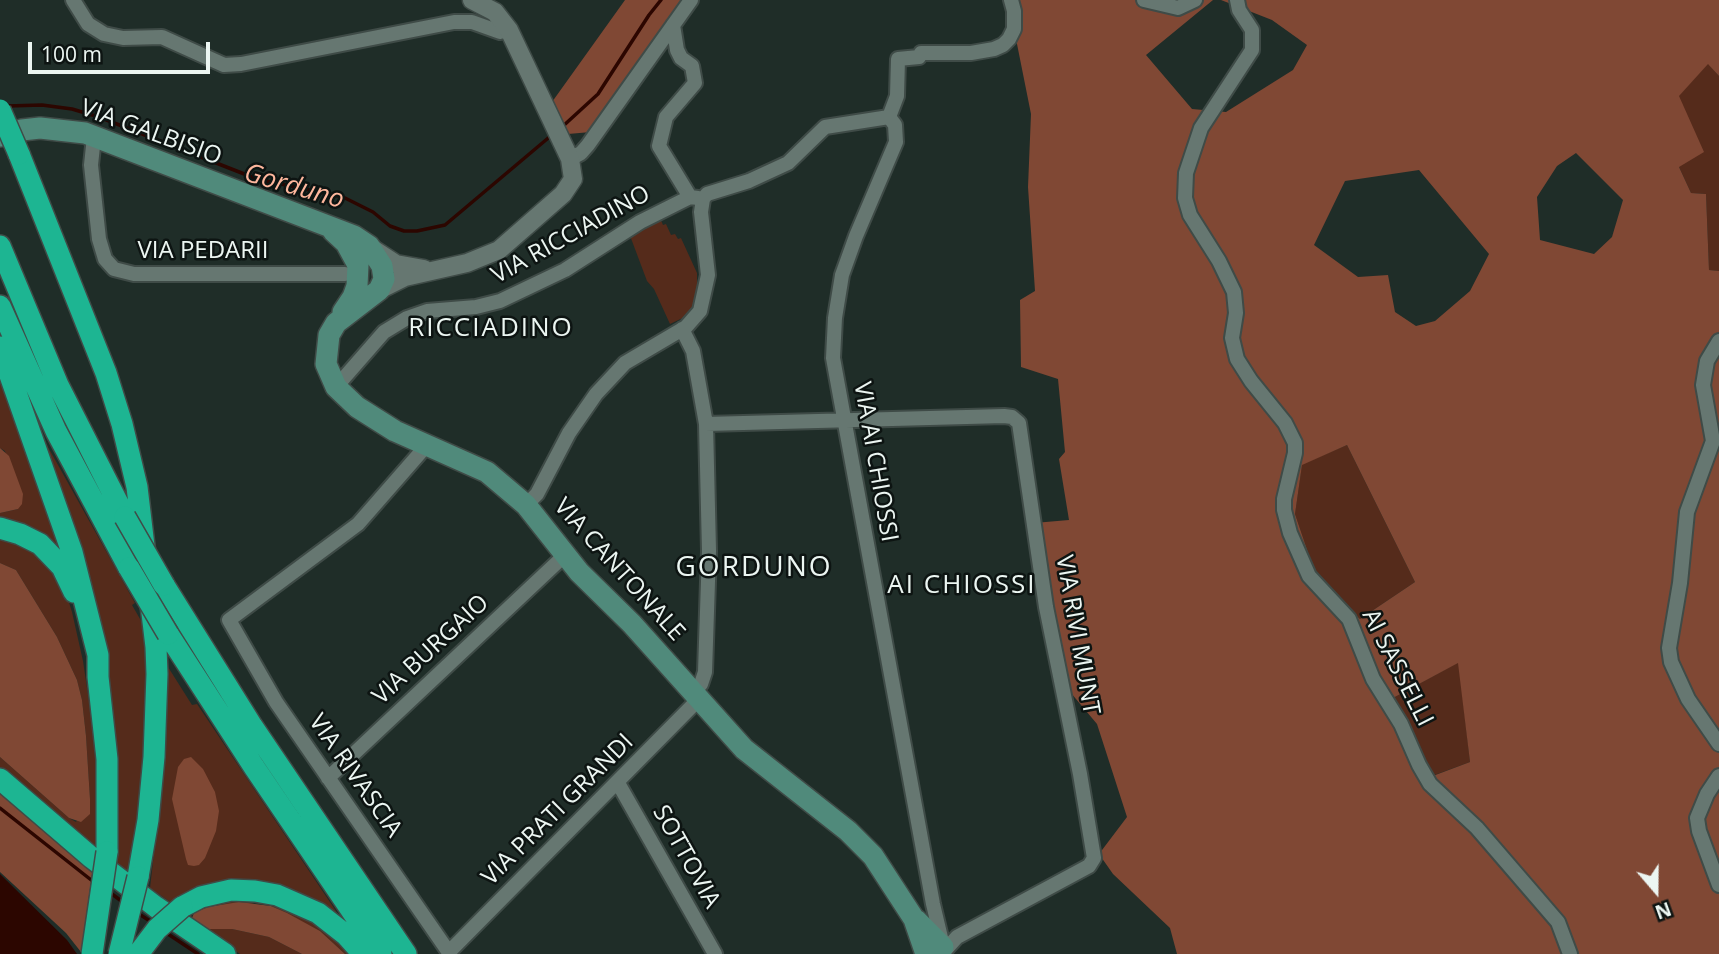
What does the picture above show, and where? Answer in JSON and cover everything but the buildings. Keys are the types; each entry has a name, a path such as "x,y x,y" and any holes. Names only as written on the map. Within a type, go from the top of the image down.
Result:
{"highway":[{"path":"0,110 106,373 122,424 138,494 156,648 157,700 148,820 138,877 119,954"},
{"path":"0,246 58,385 125,517 164,585 252,726 407,954"},
{"path":"0,306 56,431 129,568 254,768 381,954"},
{"path":"0,347 72,552 98,655 107,759 107,852 92,954"},
{"path":"0,528 34,540 62,567 79,604 98,677"},
{"path":"0,779 102,866 225,954"},
{"path":"138,954 157,929 182,907 201,897 243,890 277,895 318,913 363,954"}],"main road":[{"name":"VIA GALBISIO","path":"0,136 22,130 51,128 77,131 333,232 354,236 369,246"},
{"path":"333,232 351,250 358,265 358,280 353,297 329,335 326,356 328,372 336,387"},
{"path":"336,323 395,278 369,246"},
{"name":"VIA CANTONALE","path":"336,387 369,415 395,431 487,472 526,505 565,555 754,758 834,819 862,844 880,864 914,919 939,951"}],"street":[{"path":"73,0 88,24 104,34 123,38 162,37 224,65 241,64 454,22 472,22 500,32 509,30"},
{"path":"353,297 395,278 478,260 508,244 568,190 574,173 569,157 509,30 495,12 472,0"},
{"path":"569,157 581,153 588,145 691,0"},
{"path":"889,117 897,96 898,59 919,57 921,53 971,53 1000,47 1007,43 1014,29 1011,0"},
{"path":"1144,0 1178,8 1195,0"},
{"name":"AI SASSELLI","path":"1237,0 1239,10 1252,30 1252,50 1201,128 1184,187 1186,206 1234,292 1236,313 1232,338 1237,359 1251,382 1285,423 1295,443 1284,510 1298,552 1317,586 1349,619 1373,679 1401,724 1422,772 1499,853 1558,922 1570,954"},
{"path":"526,505 537,494 569,433 596,394 625,363 697,317 704,301 708,275 696,198 659,146 666,117 695,83 692,66 681,58 677,50 673,25"},
{"name":"VIA RICCIADINO","path":"336,387 384,332 407,318 427,311 476,307 500,301 565,270 640,222 716,190 740,184 781,167 825,127 889,117"},
{"name":"VIA AI CHIOSSI","path":"889,117 897,134 895,146 842,275 835,318 833,358 933,904 939,951"},
{"name":"VIA PEDARII","path":"94,137 91,165 99,239 105,259 114,269 134,274 345,274"},
{"path":"333,232 358,247 375,270 395,278"},
{"path":"369,246 396,264 395,278"},
{"path":"682,329 693,351 706,424 709,551 705,672 695,696"},
{"path":"1719,341 1707,361 1703,385 1713,441 1688,512 1669,648 1671,662 1688,699 1719,744"},
{"name":"VIA RIVI MUNT","path":"844,420 1004,416 1016,420 1021,428 1046,607 1094,858 1088,866 957,937 939,951"},
{"path":"706,424 844,420"},
{"name":"VIA RIVASCIA","path":"427,445 358,524 229,620 276,702 450,953"},
{"name":"VIA BURGAIO","path":"328,778 565,555"},
{"name":"VIA PRATI GRANDI","path":"450,953 618,783 695,696"},
{"path":"1719,776 1707,794 1697,818 1699,831 1719,885"},
{"name":"SOTTOVIA","path":"618,783 715,954"},
{"path":"914,919 933,904"}],"shaded area":[{"path":"625,0 691,0 591,132 568,134 552,102"},
{"path":"1011,0 1213,0 1146,55 1192,109 1226,112 1293,70 1307,45 1272,20 1221,0 1719,0 1719,76 1708,64 1679,96 1704,152 1679,167 1691,193 1706,194 1709,270 1719,271 1719,954 1177,954 1170,928 1113,874 1099,854 1127,817 1097,724 1060,680 1034,523 1069,520 1059,459 1065,452 1058,379 1021,367 1020,300 1035,291 1028,187 1031,114","holes":["1576,153 1623,200 1612,237 1594,254 1540,240 1537,197 1557,166","1419,170 1489,254 1470,291 1435,321 1416,326 1395,312 1388,275 1358,277 1314,245 1345,181","1347,445 1415,582 1360,619 1317,579 1295,514 1302,465","1458,663 1470,762 1430,777 1393,698"]},
{"path":"1708,63 1719,76 1719,271 1709,270 1706,194 1691,193 1679,167 1678,96"},
{"path":"660,218 671,235 675,234 678,239 681,238 697,273 697,299 691,314 670,324 654,289 647,281 629,233"},
{"path":"0,377 63,556 0,524 0,513 18,509 5,451 0,448"},
{"path":"34,422 135,603 132,605 151,638 152,722 130,878 116,866 116,771"},
{"path":"1347,445 1415,582 1360,619 1317,579 1295,514 1302,464"},
{"path":"0,448 9,456 23,494 22,504 18,509 0,513"},
{"path":"0,536 23,544 51,567 66,593 72,612 92,721 99,802 95,849 0,769 0,757 76,822 90,799 86,736 77,680 57,637 16,570 0,563"},
{"path":"0,563 16,570 57,637 77,680 86,736 90,799 90,814 81,822 69,818 0,757"},
{"path":"1459,662 1470,762 1429,777 1393,698"},
{"path":"168,667 192,705 197,704 348,929 283,892 173,904 150,888 165,757"},
{"path":"191,757 203,769 215,792 219,811 216,831 205,858 199,865 194,866 188,865 186,859 172,799 178,767 184,759"},
{"path":"0,788 93,867 81,952 66,933 0,872"},
{"path":"0,874 67,940 77,954 0,954"},
{"path":"233,899 274,904 303,916 330,933 351,954 345,954 320,931 271,906 255,903 194,913 191,916 208,929 232,929 269,937 302,954 240,954 185,917 202,905"},
{"path":"239,902 271,906 287,913 320,931 345,954 302,954 269,937 232,929 208,929 192,918 194,913 208,907"}],"waterway":[{"name":"Gorduno","path":"562,127 598,94 661,0"},
{"name":"Gorduno","path":"7,106 42,105 72,109 99,117 257,179 343,197 373,212 390,226 404,231 445,225 553,134"},
{"path":"0,808 95,883"},
{"path":"108,891 124,903"},
{"path":"136,912 153,923"},
{"path":"165,932 198,954"}],"district":[{"name":"RICCIADINO","path":"491,329"},
{"name":"GORDUNO","path":"754,568"},
{"name":"AI CHIOSSI","path":"962,586"}]}
